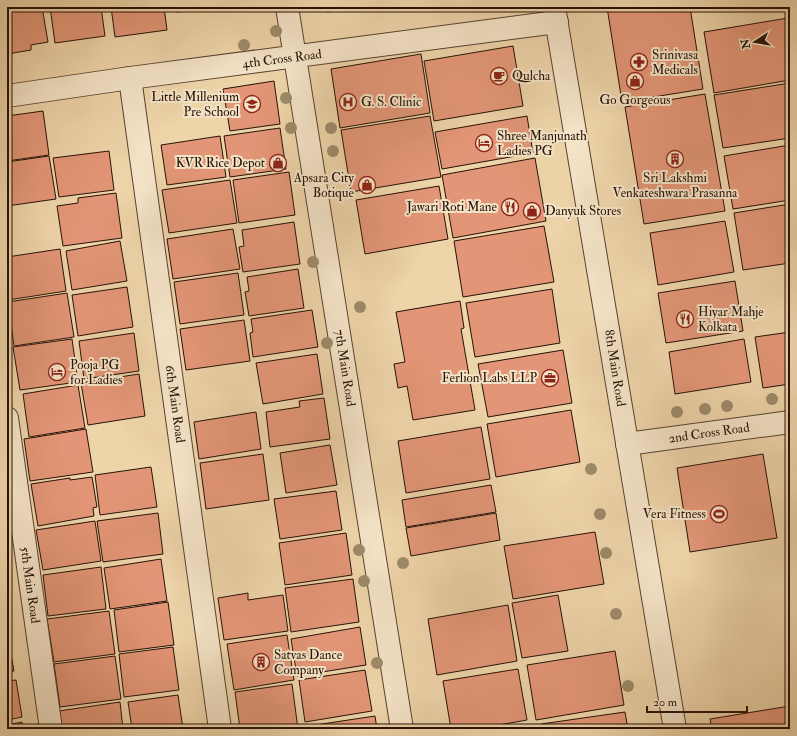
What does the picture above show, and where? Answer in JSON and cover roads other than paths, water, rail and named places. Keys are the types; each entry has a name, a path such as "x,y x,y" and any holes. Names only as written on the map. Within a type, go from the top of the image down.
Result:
{"street":[{"name":"7th Main Road","path":"287,7 402,729"},
{"name":"4th Cross Road","path":"7,96 130,78 295,57 556,15"},
{"name":"8th Main Road","path":"556,15 675,729"},
{"name":"6th Main Road","path":"130,78 220,729"},
{"name":"5th Main Road","path":"7,418 51,729"},
{"name":"2nd Cross Road","path":"627,444 790,422"}],"place":[{"name":"Srinivasa Medicals","path":"639,62"},
{"name":"Qulcha","path":"499,76"},
{"name":"Go Gorgeous","path":"635,81"},
{"name":"G. S. Clinic","path":"348,102"},
{"name":"Little Millenium Pre School","path":"252,104"},
{"name":"Shree Manjunath Ladies PG","path":"484,143"},
{"name":"Sri Lakshmi Venkateshwara Prasanna","path":"675,159"},
{"name":"KVR Rice Depot","path":"278,163"},
{"name":"Apsara City Botique","path":"367,185"},
{"name":"Jawari Roti Mane","path":"510,207"},
{"name":"Danyuk Stores","path":"532,211"},
{"name":"Hiyar Mahje Kolkata","path":"685,319"},
{"name":"Pooja PG for Ladies","path":"57,372"},
{"name":"Ferlion Labs LLP","path":"550,378"},
{"name":"Vera Fitness","path":"719,514"},
{"name":"Satvas Dance Company","path":"261,662"}]}
